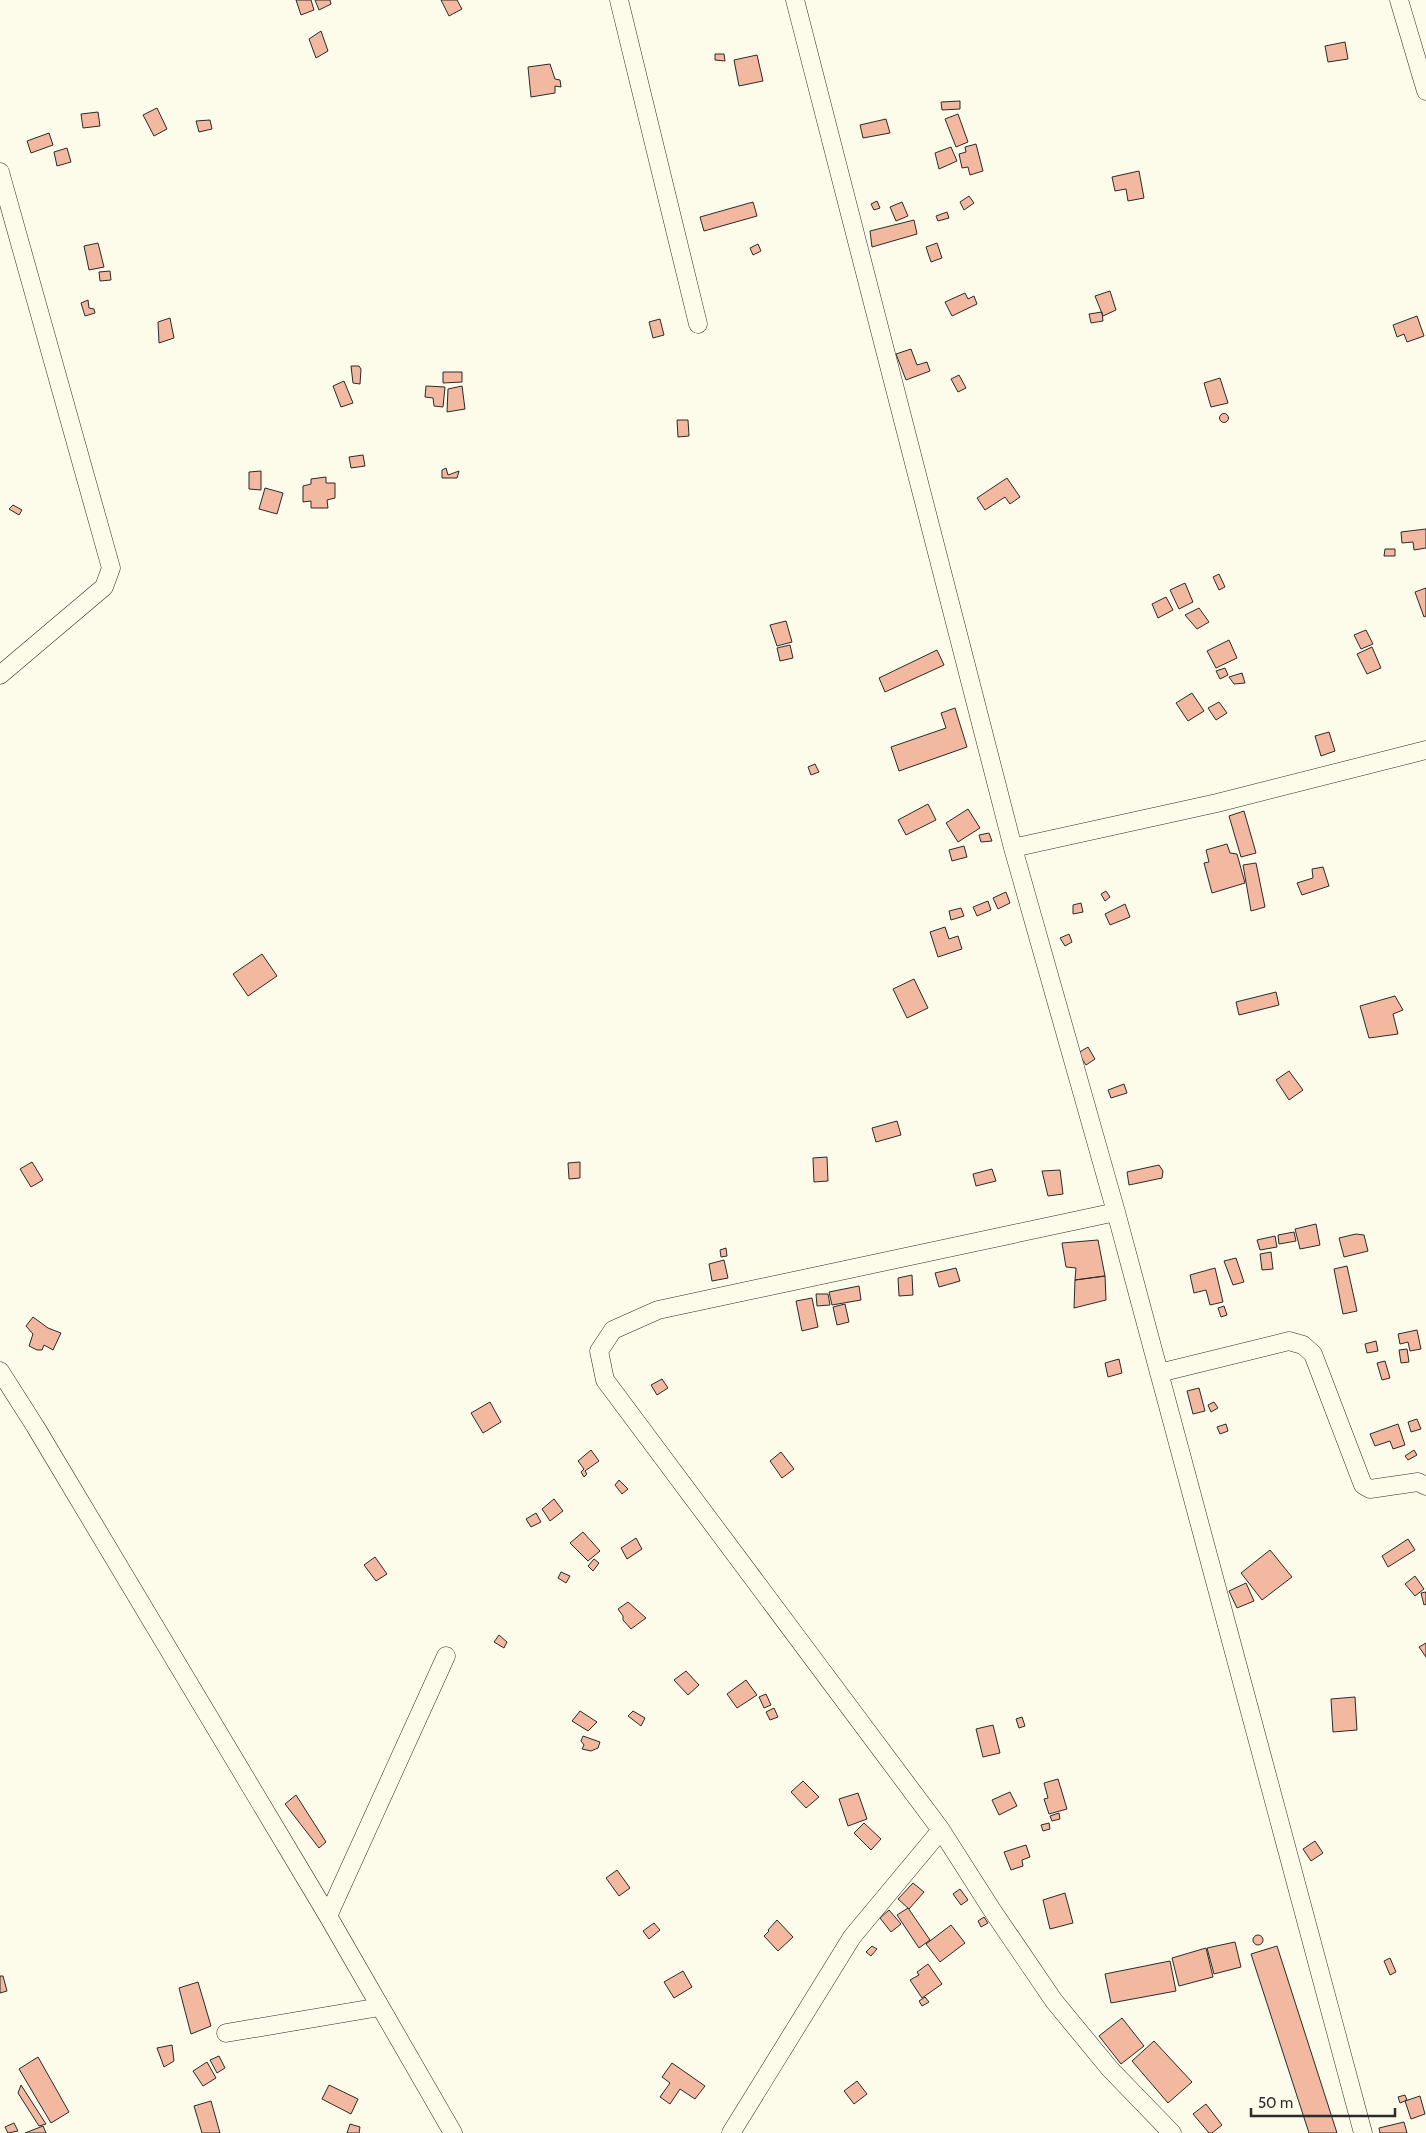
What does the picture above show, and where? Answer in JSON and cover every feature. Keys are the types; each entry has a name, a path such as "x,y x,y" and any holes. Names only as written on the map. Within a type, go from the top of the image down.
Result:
{"street":[{"path":"619,0 698,324"},
{"path":"795,0 1013,848 1116,1212 1363,2133"},
{"path":"1399,0 1426,91"},
{"path":"0,172 111,568 104,587 0,675"},
{"path":"1013,848 1217,803 1426,750"},
{"path":"1116,1212 658,1310 613,1330 599,1351 605,1380 941,1830 992,1910 1054,2001 1110,2069 1172,2133"},
{"path":"1159,1373 1290,1340 1303,1345 1313,1354 1363,1485 1370,1489 1418,1482 1426,1486"},
{"path":"0,1371 40,1434 328,1916 453,2133"},
{"path":"328,1916 446,1656"},
{"path":"731,2133 852,1938 941,1830"},
{"path":"226,2033 380,2007"}],"building":[{"path":"296,0 311,0 314,10 301,15"},
{"path":"315,0 330,0 331,4 319,10"},
{"path":"441,0 457,0 462,9 449,16"},
{"path":"321,31 328,51 316,58 309,39"},
{"path":"1345,42 1348,59 1328,62 1325,46"},
{"path":"715,54 724,54 725,61 715,60"},
{"path":"757,55 763,81 739,86 734,60"},
{"path":"550,64 555,79 560,80 561,87 555,86 555,93 531,97 528,67"},
{"path":"960,101 960,109 942,110 941,102"},
{"path":"157,108 167,129 154,136 143,115"},
{"path":"98,112 100,126 83,128 81,114"},
{"path":"958,114 968,142 956,147 945,119"},
{"path":"886,119 890,133 863,138 860,125"},
{"path":"210,120 212,129 199,132 196,121"},
{"path":"49,133 53,145 31,153 27,141"},
{"path":"976,144 983,171 970,175 968,167 962,168 959,154 966,152 965,147"},
{"path":"951,147 957,161 939,169 935,153"},
{"path":"67,148 71,162 57,166 54,152"},
{"path":"1139,171 1144,198 1128,201 1126,189 1115,191 1112,177"},
{"path":"969,196 974,203 964,210 960,202"},
{"path":"877,201 880,208 874,210 871,204"},
{"path":"753,202 757,216 704,231 700,217"},
{"path":"902,202 908,216 896,221 890,207"},
{"path":"947,212 949,218 938,221 936,216"},
{"path":"914,220 917,234 872,247 870,231"},
{"path":"98,243 104,267 89,270 84,246"},
{"path":"937,243 942,258 931,262 926,247"},
{"path":"758,244 761,251 753,255 750,248"},
{"path":"110,271 111,280 100,281 99,272"},
{"path":"1110,291 1116,310 1103,316 1095,296"},
{"path":"965,293 968,299 974,296 977,304 952,316 945,302"},
{"path":"88,300 89,308 94,309 95,313 85,316 81,303"},
{"path":"1102,312 1103,321 1091,323 1089,314"},
{"path":"1417,316 1424,336 1407,342 1404,334 1397,337 1393,325"},
{"path":"170,318 174,338 159,343 158,322"},
{"path":"660,319 664,335 653,338 649,322"},
{"path":"911,349 917,365 927,362 930,371 906,380 896,354"},
{"path":"351,366 359,366 361,369 360,384 353,383"},
{"path":"443,372 462,372 462,382 443,383"},
{"path":"959,375 966,388 958,392 951,379"},
{"path":"1220,378 1228,403 1211,407 1204,383"},
{"path":"344,381 353,403 341,407 333,386"},
{"path":"426,386 445,387 443,407 434,406 433,398 425,397"},
{"path":"462,386 465,409 447,412 448,389"},
{"path":"1224,413 1229,418 1224,423 1219,418"},
{"path":"677,420 688,420 689,436 678,437"},
{"path":"363,455 365,466 351,468 349,457"},
{"path":"446,468 448,475 459,471 457,478 442,478 442,470"},
{"path":"261,471 261,490 249,489 249,472"},
{"path":"326,477 326,483 335,483 335,498 327,500 328,508 311,508 311,501 303,502 303,486 311,484 311,479"},
{"path":"1007,478 1020,497 1010,504 1005,497 985,510 977,498"},
{"path":"265,488 283,493 277,514 259,509"},
{"path":"13,505 22,510 19,515 9,509"},
{"path":"1426,529 1426,548 1414,550 1413,542 1402,543 1401,532"},
{"path":"1385,549 1395,549 1395,556 1384,556"},
{"path":"1219,574 1225,587 1219,590 1213,577"},
{"path":"1185,583 1193,602 1179,609 1170,590"},
{"path":"1426,588 1426,616 1424,617 1415,592"},
{"path":"1166,597 1173,610 1158,618 1152,604"},
{"path":"1199,608 1209,622 1197,629 1185,615"},
{"path":"786,621 792,642 777,646 770,625"},
{"path":"1366,630 1373,644 1361,649 1354,635"},
{"path":"1229,640 1237,658 1216,668 1207,651"},
{"path":"790,645 793,658 780,661 777,648"},
{"path":"1372,647 1381,668 1367,674 1357,654"},
{"path":"937,650 944,665 885,692 879,678"},
{"path":"1225,668 1228,675 1220,679 1216,671"},
{"path":"1242,673 1245,683 1234,684 1229,677"},
{"path":"1192,693 1204,711 1188,721 1176,703"},
{"path":"1219,702 1227,713 1216,720 1208,708"},
{"path":"955,708 967,747 899,771 891,747 946,728 941,713"},
{"path":"1329,732 1335,751 1321,756 1315,736"},
{"path":"815,764 819,772 811,775 808,767"},
{"path":"928,804 936,820 906,835 898,820"},
{"path":"968,809 980,828 958,842 946,823"},
{"path":"1244,811 1256,853 1241,857 1229,816"},
{"path":"989,833 992,841 981,842 979,835"},
{"path":"1227,844 1230,853 1237,854 1245,883 1212,893 1204,863 1209,862 1206,850"},
{"path":"964,846 967,857 952,861 949,850"},
{"path":"1256,863 1265,907 1251,911 1243,865"},
{"path":"1323,867 1329,886 1302,895 1297,883 1313,878 1312,869"},
{"path":"1106,891 1110,897 1105,901 1101,894"},
{"path":"1006,892 1010,903 998,909 993,898"},
{"path":"988,901 991,910 977,916 973,907"},
{"path":"1081,903 1083,912 1073,914 1073,905"},
{"path":"1125,904 1130,917 1110,925 1105,914"},
{"path":"961,908 964,916 951,920 949,911"},
{"path":"945,927 949,939 958,936 962,949 938,957 930,932"},
{"path":"1069,934 1072,942 1065,946 1060,938"},
{"path":"262,954 277,976 248,996 233,974"},
{"path":"914,979 928,1008 907,1018 893,989"},
{"path":"1276,992 1279,1005 1239,1015 1236,1002"},
{"path":"1395,996 1403,1010 1393,1014 1398,1034 1369,1038 1360,1006"},
{"path":"1088,1047 1095,1059 1086,1065 1078,1053"},
{"path":"1289,1071 1303,1090 1289,1100 1276,1080"},
{"path":"1124,1084 1127,1093 1111,1098 1108,1090"},
{"path":"897,1121 901,1135 876,1142 872,1128"},
{"path":"827,1157 828,1181 814,1182 813,1158"},
{"path":"32,1162 43,1180 31,1187 20,1169"},
{"path":"580,1162 580,1178 569,1179 568,1163"},
{"path":"1159,1165 1163,1171 1162,1178 1129,1185 1127,1172"},
{"path":"992,1169 996,1181 976,1186 973,1174"},
{"path":"1060,1170 1063,1194 1048,1196 1042,1171"},
{"path":"1316,1224 1320,1245 1300,1249 1295,1229"},
{"path":"1294,1232 1296,1241 1279,1244 1278,1235"},
{"path":"1356,1234 1364,1235 1368,1251 1344,1257 1339,1238"},
{"path":"1275,1236 1277,1247 1260,1250 1257,1240"},
{"path":"1098,1240 1105,1276 1075,1280 1076,1268 1066,1267 1062,1243"},
{"path":"726,1248 727,1256 721,1257 720,1250"},
{"path":"1271,1252 1273,1269 1262,1270 1260,1254"},
{"path":"1236,1258 1244,1282 1233,1285 1224,1261"},
{"path":"724,1260 728,1278 712,1281 709,1264"},
{"path":"1347,1266 1357,1311 1343,1314 1334,1269"},
{"path":"956,1268 960,1281 939,1287 935,1273"},
{"path":"1215,1268 1223,1302 1210,1305 1206,1290 1194,1293 1190,1275"},
{"path":"912,1275 913,1295 899,1296 898,1278"},
{"path":"1105,1276 1106,1300 1074,1308 1075,1280"},
{"path":"859,1286 861,1300 832,1305 829,1292"},
{"path":"816,1294 828,1294 830,1305 817,1306"},
{"path":"812,1298 818,1327 802,1331 796,1301"},
{"path":"845,1304 849,1322 837,1325 833,1307"},
{"path":"1224,1306 1227,1315 1221,1317 1218,1308"},
{"path":"33,1317 48,1328 61,1333 53,1350 44,1345 42,1350 29,1346 33,1334 26,1326"},
{"path":"1417,1330 1421,1349 1410,1351 1408,1342 1400,1344 1398,1334"},
{"path":"1376,1341 1378,1351 1367,1353 1365,1344"},
{"path":"1407,1349 1409,1362 1401,1363 1399,1350"},
{"path":"1119,1359 1122,1373 1108,1377 1105,1363"},
{"path":"1385,1361 1390,1378 1382,1380 1377,1363"},
{"path":"662,1379 668,1388 657,1395 651,1385"},
{"path":"1199,1388 1205,1411 1193,1414 1187,1391"},
{"path":"490,1402 501,1422 483,1433 471,1413"},
{"path":"1214,1402 1218,1408 1211,1412 1208,1405"},
{"path":"1417,1419 1421,1429 1411,1432 1408,1422"},
{"path":"1226,1424 1228,1431 1220,1434 1217,1427"},
{"path":"1398,1424 1405,1445 1393,1449 1390,1441 1375,1446 1370,1434"},
{"path":"591,1450 599,1461 585,1471 587,1474 584,1477 581,1472 584,1469 578,1461"},
{"path":"1414,1450 1417,1455 1408,1460 1405,1456"},
{"path":"781,1452 794,1469 782,1478 770,1461"},
{"path":"619,1480 628,1489 622,1494 615,1485"},
{"path":"554,1499 563,1511 550,1521 542,1509"},
{"path":"536,1513 541,1522 531,1527 526,1519"},
{"path":"583,1532 600,1551 588,1561 570,1543"},
{"path":"636,1538 642,1549 627,1559 621,1548"},
{"path":"1408,1539 1415,1550 1388,1567 1382,1556"},
{"path":"1270,1550 1292,1577 1262,1600 1241,1573"},
{"path":"375,1557 387,1574 376,1581 364,1565"},
{"path":"594,1559 599,1563 593,1571 588,1566"},
{"path":"561,1572 570,1576 566,1583 558,1578"},
{"path":"1415,1576 1424,1589 1415,1596 1405,1584"},
{"path":"1246,1583 1254,1601 1237,1608 1229,1591"},
{"path":"1426,1592 1426,1604 1424,1605 1421,1593"},
{"path":"628,1602 646,1618 631,1629 623,1620 623,1616 618,1609"},
{"path":"499,1635 507,1642 504,1648 494,1642"},
{"path":"1426,1643 1426,1657 1419,1647"},
{"path":"686,1671 699,1685 688,1695 674,1680"},
{"path":"746,1680 757,1695 737,1708 727,1694"},
{"path":"766,1694 771,1705 764,1708 759,1697"},
{"path":"1355,1697 1357,1730 1333,1732 1331,1699"},
{"path":"774,1708 778,1717 770,1720 766,1712"},
{"path":"580,1711 597,1722 588,1731 572,1721"},
{"path":"633,1711 645,1718 641,1726 628,1716"},
{"path":"1022,1717 1025,1726 1019,1728 1016,1719"},
{"path":"993,1725 1000,1753 983,1757 976,1729"},
{"path":"583,1736 600,1742 598,1748 591,1751 582,1749 584,1745 581,1741"},
{"path":"1058,1779 1067,1809 1049,1814 1044,1799 1048,1798 1044,1783"},
{"path":"803,1781 819,1797 806,1808 791,1792"},
{"path":"1010,1792 1017,1806 999,1815 992,1800"},
{"path":"858,1793 867,1819 848,1826 839,1799"},
{"path":"296,1795 326,1842 319,1848 285,1804"},
{"path":"1059,1813 1060,1819 1052,1821 1050,1816"},
{"path":"864,1823 881,1839 871,1850 854,1833"},
{"path":"1049,1823 1050,1829 1043,1831 1041,1825"},
{"path":"1315,1841 1323,1853 1311,1861 1303,1849"},
{"path":"1026,1845 1030,1857 1022,1860 1023,1866 1011,1870 1004,1852"},
{"path":"617,1870 630,1888 619,1896 606,1878"},
{"path":"913,1883 924,1892 909,1909 898,1899"},
{"path":"960,1889 968,1900 961,1905 953,1894"},
{"path":"1065,1893 1073,1923 1050,1929 1043,1900"},
{"path":"908,1908 930,1940 919,1948 897,1915"},
{"path":"889,1910 901,1924 891,1932 880,1918"},
{"path":"984,1917 988,1923 981,1927 978,1921"},
{"path":"777,1920 793,1937 778,1951 764,1936"},
{"path":"654,1923 660,1930 649,1939 643,1931"},
{"path":"951,1925 965,1943 940,1962 926,1944"},
{"path":"1256,1935 1260,1935 1263,1940 1262,1944 1256,1945 1253,1942 1253,1938"},
{"path":"1235,1942 1241,1967 1214,1974 1207,1948"},
{"path":"872,1946 877,1949 871,1956 866,1952"},
{"path":"1277,1946 1337,2133 1309,2133 1251,1954"},
{"path":"1206,1948 1213,1977 1179,1986 1172,1958"},
{"path":"1390,1958 1396,1972 1390,1975 1384,1961"},
{"path":"1170,1961 1176,1991 1111,2003 1105,1974"},
{"path":"928,1964 942,1984 922,1998 910,1980 919,1975 917,1972"},
{"path":"683,1971 692,1987 674,1998 664,1982"},
{"path":"0,1976 3,1976 7,1991 0,1993"},
{"path":"198,1982 211,2026 191,2034 179,1988"},
{"path":"925,1997 929,2002 922,2006 919,2001"},
{"path":"1122,2018 1144,2046 1121,2064 1099,2036"},
{"path":"1154,2041 1192,2082 1168,2103 1132,2061"},
{"path":"172,2045 174,2061 164,2067 157,2048"},
{"path":"219,2056 225,2068 217,2073 210,2060"},
{"path":"38,2057 69,2112 51,2123 19,2069"},
{"path":"207,2062 216,2078 203,2086 193,2071"},
{"path":"672,2063 705,2086 695,2099 680,2089 670,2104 660,2097 670,2083 662,2077"},
{"path":"857,2081 867,2094 854,2104 844,2091"},
{"path":"21,2085 46,2124 39,2126 18,2093"},
{"path":"329,2085 358,2099 351,2114 322,2099"},
{"path":"1405,2095 1407,2100 1400,2103 1398,2097"},
{"path":"1420,2096 1425,2114 1411,2119 1405,2101"},
{"path":"211,2101 220,2133 202,2133 194,2106"},
{"path":"1206,2104 1222,2125 1212,2133 1209,2133 1193,2114"},
{"path":"1404,2122 1407,2133 1380,2133 1379,2128"},
{"path":"14,2123 18,2131 8,2133 5,2127"},
{"path":"350,2124 360,2127 359,2133 347,2133"},
{"path":"43,2126 46,2133 25,2133"}]}
